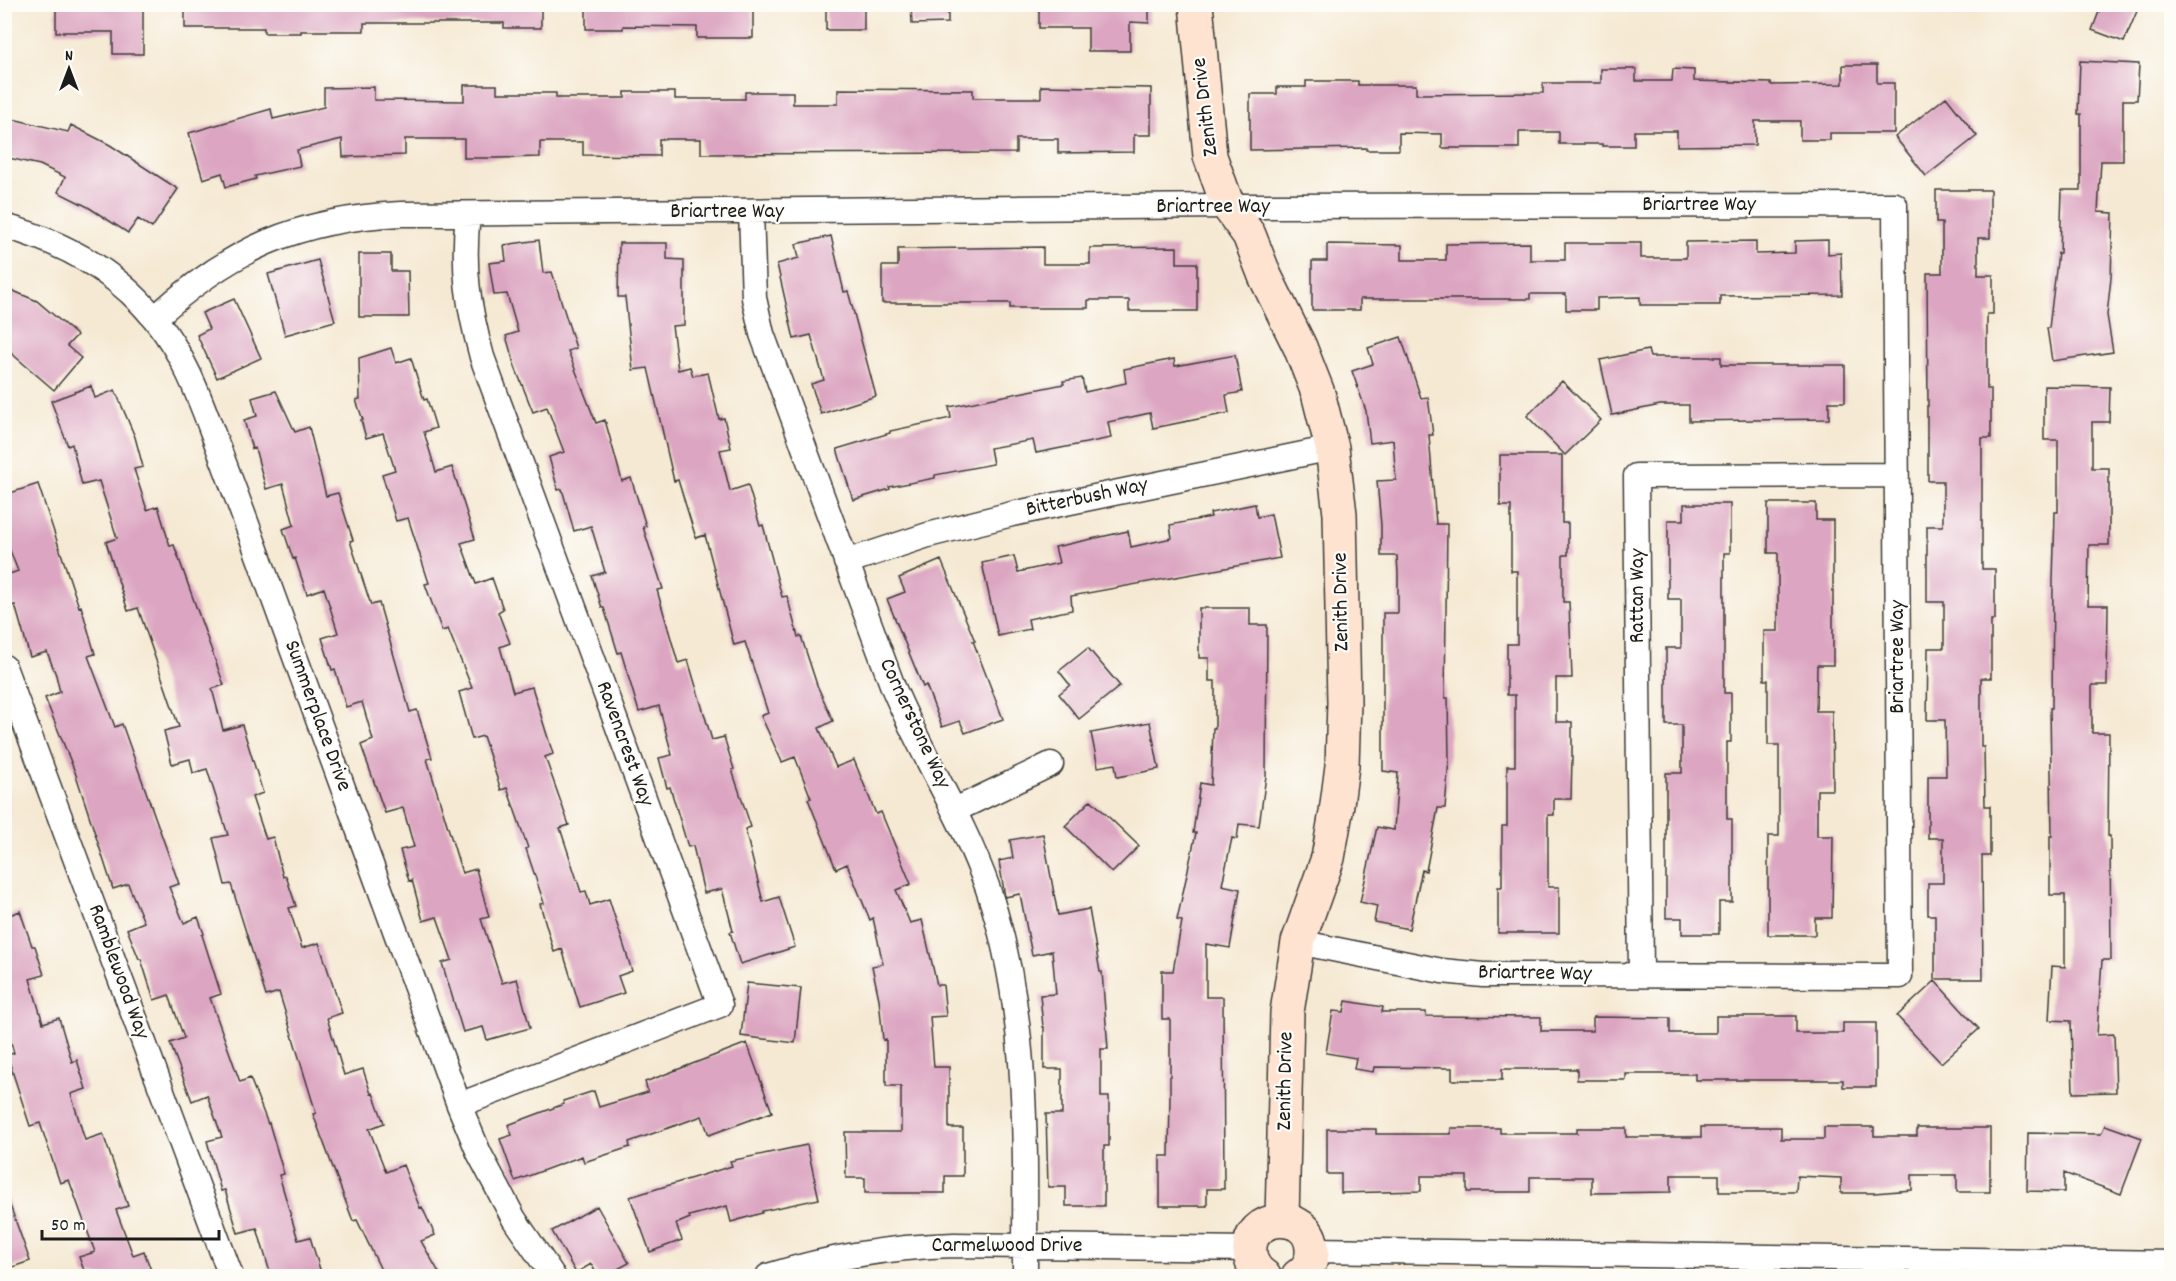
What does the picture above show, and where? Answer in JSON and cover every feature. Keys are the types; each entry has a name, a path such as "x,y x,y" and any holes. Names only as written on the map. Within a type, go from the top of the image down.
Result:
{"street":[{"name":"Zenith Drive","path":"1196,4 1210,156 1228,206 1249,235 1265,276 1300,347 1318,393 1332,448 1340,514 1344,702 1342,766 1328,858 1298,942 1287,1012 1282,1219"},
{"name":"Briartree Way","path":"155,318 212,271 243,253 293,232 328,222 364,216 1228,206 1895,205 1900,975 1483,975 1442,971 1298,942"},
{"name":"Cornerstone Way","path":"751,212 754,298 762,334 906,718 956,810 988,890 1007,957 1016,1003 1023,1073 1025,1276"},
{"name":"Ravencrest Way","path":"459,1105 720,1005 482,357 465,280 465,239 468,214"},
{"name":"Summerplace Drive","path":"4,226 37,235 72,250 104,271 133,295 155,318 176,346 193,380 459,1105 479,1153 514,1219 553,1276"},
{"name":"Bitterbush Way","path":"846,562 928,535 1011,514 1332,448"},
{"name":"Rattan Way","path":"1641,975 1636,476 1896,476"},
{"name":"Ramblewood Way","path":"4,667 231,1276"},
{"path":"956,810 1051,764"},
{"path":"1257,1263 1251,1240 1263,1224 1282,1219 1302,1227 1309,1236 1305,1263 2172,1263"},
{"name":"Carmelwood Drive","path":"768,1276 814,1262 874,1250 914,1246 1025,1246 1257,1263"}],"building":[{"path":"56,4 143,4 143,54 113,54 113,32 56,32"},
{"path":"185,4 541,4 541,28 504,28 504,23 364,23 364,31 264,33 264,28 185,28"},
{"path":"586,4 753,4 753,38 697,38 697,27 623,26 623,29 586,29"},
{"path":"826,4 864,4 864,30 826,30"},
{"path":"911,4 948,4 948,23 912,24"},
{"path":"1039,4 1149,4 1149,23 1130,22 1130,51 1088,51 1088,28 1039,28"},
{"path":"2102,4 2140,4 2124,42 2092,30"},
{"path":"2080,61 2139,64 2137,100 2123,100 2123,161 2101,161 2098,212 2113,213 2111,278 2107,315 2113,352 2052,361 2047,328 2049,328 2058,253 2060,253 2062,190 2081,190 2081,114 2078,114"},
{"path":"1843,65 1877,65 1877,83 1894,83 1894,133 1830,133 1830,140 1800,140 1800,121 1755,121 1755,145 1677,146 1677,131 1634,131 1634,146 1559,144 1559,132 1519,132 1519,148 1442,148 1442,134 1399,133 1399,150 1366,150 1366,148 1250,150 1250,94 1277,94 1277,87 1306,87 1306,81 1358,81 1358,85 1416,85 1416,94 1543,93 1543,83 1601,83 1601,69 1636,69 1636,81 1672,81 1673,69 1694,70 1694,81 1771,83 1771,85 1843,84"},
{"path":"464,85 497,85 497,93 556,93 556,98 625,98 625,92 675,92 675,99 745,99 745,92 793,92 793,104 838,104 838,89 973,90 973,98 1041,98 1041,86 1151,88 1151,135 1134,135 1134,152 1058,153 1058,139 1016,139 1016,153 701,154 701,139 659,139 659,156 583,155 583,142 540,142 540,157 497,158 464,158 464,139 405,139 405,155 343,157 342,139 297,150 300,166 255,176 256,179 226,187 222,173 203,179 189,133 271,109 273,119 324,107 324,88 374,87 374,100 464,101"},
{"path":"1946,97 1977,136 1926,176 1895,137"},
{"path":"4,117 68,132 71,125 110,145 178,189 152,228 138,219 128,233 88,207 58,192 65,177 40,165 4,157"},
{"path":"1936,190 1990,190 1990,238 1978,238 1978,275 1993,275 1993,314 1987,314 1987,389 1991,389 1991,438 1982,438 1982,569 1995,569 1995,620 1991,620 1991,678 1981,678 1981,747 1984,747 1985,806 1990,806 1990,856 1982,856 1983,979 1935,979 1935,915 1928,915 1928,883 1943,883 1943,838 1928,838 1928,776 1946,776 1945,720 1927,720 1928,648 1944,648 1944,602 1927,602 1927,526 1943,526 1943,481 1928,481 1927,438 1927,273 1942,273 1942,223 1936,223"},
{"path":"831,236 844,292 848,291 876,396 821,414 811,384 824,380 811,335 794,339 777,264 799,258 796,244"},
{"path":"539,240 543,273 552,272 576,348 568,351 596,423 605,420 622,481 631,478 646,526 643,527 663,589 657,590 678,663 688,660 712,740 724,737 734,769 732,770 751,827 745,829 763,902 779,897 795,947 740,964 730,932 733,931 722,889 704,893 693,846 688,847 670,787 667,788 659,758 672,755 659,706 639,712 621,652 618,653 604,608 602,608 592,576 605,572 591,526 574,531 562,489 558,490 549,457 564,452 547,407 533,412 515,367 506,336 518,332 507,294 494,295 489,263 506,261 504,245"},
{"path":"1828,240 1828,254 1841,253 1842,295 1720,296 1720,305 1640,305 1640,297 1597,298 1597,310 1566,310 1566,294 1530,294 1530,299 1360,299 1360,310 1312,310 1312,261 1327,261 1327,244 1402,245 1402,260 1446,260 1446,244 1530,243 1530,260 1565,260 1565,243 1641,243 1641,258 1686,258 1686,242 1756,241 1756,254 1795,253 1795,241"},
{"path":"619,243 667,243 667,259 684,260 684,325 672,326 678,370 690,367 693,376 708,373 719,419 724,418 731,448 720,450 730,491 748,485 760,526 763,525 782,597 787,596 798,637 801,636 817,685 833,721 819,728 836,767 854,760 876,814 881,812 911,884 896,890 910,923 922,920 937,985 943,985 946,1016 930,1017 934,1067 949,1067 949,1128 963,1128 963,1176 945,1176 945,1193 865,1193 865,1178 846,1178 845,1132 901,1132 901,1086 886,1086 886,1039 883,1040 879,999 872,966 883,964 873,918 870,920 847,864 836,869 808,799 811,798 795,757 782,762 761,716 768,713 745,642 734,645 705,535 696,538 678,480 674,481 648,368 633,370 625,297 618,297"},
{"path":"1043,247 1043,264 1090,264 1090,248 1177,247 1177,263 1197,263 1197,311 1129,311 1129,300 1088,300 1088,308 1010,308 1010,303 882,303 882,266 898,266 898,249"},
{"path":"359,254 391,254 391,271 408,271 409,317 359,317"},
{"path":"318,260 335,321 285,335 268,274"},
{"path":"4,287 37,301 77,335 67,346 81,358 54,390 4,347"},
{"path":"234,299 261,358 217,378 197,335 209,329 202,313"},
{"path":"1401,337 1421,398 1428,397 1433,435 1429,435 1436,524 1447,524 1445,698 1448,698 1449,759 1445,808 1438,808 1426,871 1422,870 1409,929 1374,922 1377,906 1360,902 1377,827 1394,830 1398,773 1383,771 1383,613 1398,613 1398,574 1397,556 1381,556 1377,481 1396,480 1393,440 1370,443 1366,411 1352,371 1373,364 1368,348"},
{"path":"391,348 396,363 411,358 424,400 427,399 436,428 424,432 436,472 452,467 475,539 461,543 476,584 492,578 503,609 498,612 510,643 500,647 513,692 532,687 553,754 545,757 569,825 560,828 581,892 586,891 590,905 609,899 632,971 618,976 624,993 580,1007 562,949 554,952 540,904 544,903 507,788 501,790 483,736 472,739 459,692 472,688 448,629 442,631 425,584 429,583 408,518 396,521 382,474 395,470 383,433 366,438 356,400 360,399 359,358"},
{"path":"1648,350 1650,357 1721,357 1721,365 1845,365 1845,402 1829,402 1829,419 1689,421 1689,405 1660,405 1612,415 1600,360"},
{"path":"1235,355 1242,392 1226,395 1229,413 1153,428 1150,413 1108,422 1111,438 1036,453 1033,440 990,448 993,464 935,475 935,478 889,487 890,489 853,500 837,449 890,433 890,431 951,418 949,407 1064,384 1063,381 1082,378 1085,392 1126,383 1124,369 1174,359 1175,366"},
{"path":"1562,381 1601,420 1565,455 1527,416"},
{"path":"91,386 95,398 115,390 135,437 143,467 134,469 147,510 158,506 170,546 174,545 224,685 212,689 223,730 242,725 263,793 252,797 266,839 273,837 283,877 286,876 296,906 289,908 302,948 319,943 342,1013 327,1018 344,1075 363,1069 384,1123 369,1129 386,1172 403,1165 420,1208 422,1207 435,1235 421,1241 441,1276 384,1276 357,1220 353,1221 313,1114 316,1113 279,992 266,996 231,884 225,885 213,838 228,835 207,769 193,773 190,759 172,764 164,731 179,727 138,608 128,611 106,542 117,538 99,481 82,485 72,444 68,446 51,401"},
{"path":"2044,386 2110,387 2109,422 2092,422 2092,468 2109,468 2109,545 2089,545 2088,605 2108,605 2107,685 2092,685 2092,733 2109,733 2108,836 2110,836 2111,960 2102,960 2097,1035 2114,1034 2116,1092 2073,1093 2071,1021 2049,1020 2052,966 2065,967 2065,895 2050,895 2050,836 2052,836 2050,708 2052,708 2055,512 2058,512 2058,440 2044,440"},
{"path":"276,391 295,432 309,427 326,496 338,493 353,540 350,541 371,605 379,603 410,712 417,710 432,758 427,759 462,873 476,869 489,917 481,919 502,983 517,979 530,1028 487,1040 483,1027 463,1032 442,963 452,960 437,917 423,921 412,880 409,881 400,850 414,847 403,808 385,813 361,745 373,740 362,702 346,707 335,669 332,670 322,638 338,633 324,588 307,594 283,529 294,525 283,484 266,489 255,448 252,449 244,420 257,416 252,398"},
{"path":"1500,455 1562,455 1562,523 1568,523 1568,555 1563,555 1563,602 1569,602 1572,678 1556,678 1556,722 1572,722 1572,757 1571,799 1554,799 1554,815 1548,815 1548,887 1559,887 1559,933 1498,933 1498,887 1502,887 1502,826 1507,826 1507,766 1515,766 1515,695 1507,695 1507,644 1517,644 1517,571 1511,571 1511,506 1500,506"},
{"path":"38,484 79,607 81,606 95,654 88,656 115,727 122,724 179,884 169,887 184,923 198,917 221,994 210,998 240,1082 250,1078 269,1123 284,1174 279,1175 298,1240 310,1237 322,1276 271,1276 257,1228 238,1233 225,1190 221,1191 207,1141 222,1137 207,1095 192,1101 170,1043 184,1038 169,995 154,1000 141,959 139,959 127,929 144,922 128,884 113,889 75,772 45,698 60,692 56,675 47,652 30,657 15,605 11,606 4,586 4,576 18,571 4,535 4,495"},
{"path":"1768,503 1816,503 1816,520 1833,520 1833,665 1817,665 1816,711 1832,711 1833,790 1817,790 1817,836 1833,836 1832,918 1815,918 1815,935 1768,935 1768,836 1779,836 1779,745 1768,745 1768,680 1764,680 1764,631 1778,631 1778,553 1768,553"},
{"path":"1255,504 1257,517 1271,514 1280,558 1071,596 1072,610 1028,619 1030,629 998,636 982,563 1014,556 1018,572 1059,563 1055,547 1128,531 1131,547 1172,538 1170,525 1211,517 1210,513"},
{"path":"1684,504 1730,504 1730,553 1724,553 1724,693 1731,693 1731,742 1727,742 1727,819 1732,819 1732,902 1719,902 1719,934 1682,934 1682,918 1666,918 1666,773 1682,773 1682,725 1666,725 1666,648 1681,648 1681,599 1668,599 1668,520 1684,520"},
{"path":"941,560 975,641 973,641 1003,719 965,733 960,721 942,727 926,685 923,687 887,599 905,592 899,578"},
{"path":"1199,608 1250,608 1250,625 1267,625 1266,776 1259,826 1239,824 1237,839 1232,838 1222,885 1240,889 1230,948 1206,944 1206,997 1223,997 1224,1189 1207,1189 1207,1206 1160,1206 1160,1156 1169,1156 1170,1096 1170,1019 1162,1019 1162,971 1173,971 1182,921 1177,920 1196,833 1193,833 1200,783 1211,785 1213,728 1215,728 1215,681 1209,681 1209,658 1199,658"},
{"path":"1088,648 1120,686 1079,719 1059,694 1070,685 1059,671"},
{"path":"1150,722 1159,769 1117,777 1115,764 1098,767 1091,733"},
{"path":"1091,800 1139,846 1112,873 1065,826"},
{"path":"1043,834 1058,915 1089,909 1100,972 1102,972 1108,1049 1101,1049 1101,1097 1109,1097 1109,1146 1104,1146 1104,1206 1066,1206 1066,1187 1048,1187 1046,1114 1062,1114 1062,1069 1044,1069 1044,1027 1040,995 1056,994 1052,951 1032,955 1020,894 1005,897 999,861 1013,858 1010,840"},
{"path":"20,911 44,975 30,979 43,1023 59,1018 72,1062 77,1060 86,1089 71,1094 85,1140 103,1134 128,1206 116,1210 133,1255 144,1251 153,1276 86,1276 79,1257 95,1252 69,1180 60,1183 40,1123 30,1126 7,1055 14,1053 4,1017 4,917"},
{"path":"1935,981 1979,1029 1941,1063 1897,1016"},
{"path":"747,983 801,988 795,1043 741,1036"},
{"path":"1346,1001 1383,1007 1382,1012 1426,1012 1426,1016 1541,1017 1541,1031 1593,1031 1593,1017 1670,1018 1670,1033 1716,1033 1716,1016 1796,1016 1796,1033 1843,1033 1843,1023 1876,1023 1876,1087 1843,1087 1843,1080 1695,1080 1695,1074 1626,1074 1626,1080 1577,1080 1577,1069 1502,1069 1502,1080 1452,1080 1452,1068 1374,1067 1373,1072 1354,1069 1356,1058 1326,1053 1333,1011 1344,1012"},
{"path":"747,1043 772,1112 709,1135 702,1116 629,1142 630,1147 584,1162 582,1156 515,1181 500,1139 512,1135 508,1125 564,1104 563,1101 594,1091 599,1107 648,1092 645,1082"},
{"path":"2105,1125 2142,1138 2121,1194 2064,1173 2064,1192 2027,1191 2028,1133 2101,1134"},
{"path":"1701,1127 1781,1127 1781,1139 1824,1139 1824,1127 1874,1127 1874,1136 1917,1136 1917,1128 1990,1128 1990,1192 1957,1192 1957,1175 1912,1175 1912,1190 1841,1193 1841,1178 1797,1176 1796,1192 1719,1192 1719,1175 1671,1175 1671,1192 1592,1193 1592,1177 1530,1177 1530,1192 1467,1192 1467,1176 1421,1176 1421,1191 1341,1193 1341,1174 1327,1174 1327,1129 1376,1129 1376,1134 1451,1134 1451,1128 1500,1128 1500,1133 1577,1133 1577,1128 1626,1128 1626,1137 1701,1137"},
{"path":"807,1145 819,1199 762,1211 762,1213 731,1222 727,1206 689,1216 690,1218 676,1224 682,1240 650,1252 630,1197 732,1166 730,1161"},
{"path":"7,1197 30,1261 4,1270 4,1198"},
{"path":"597,1206 629,1263 605,1276 598,1276 591,1264 576,1273 552,1231"}]}
